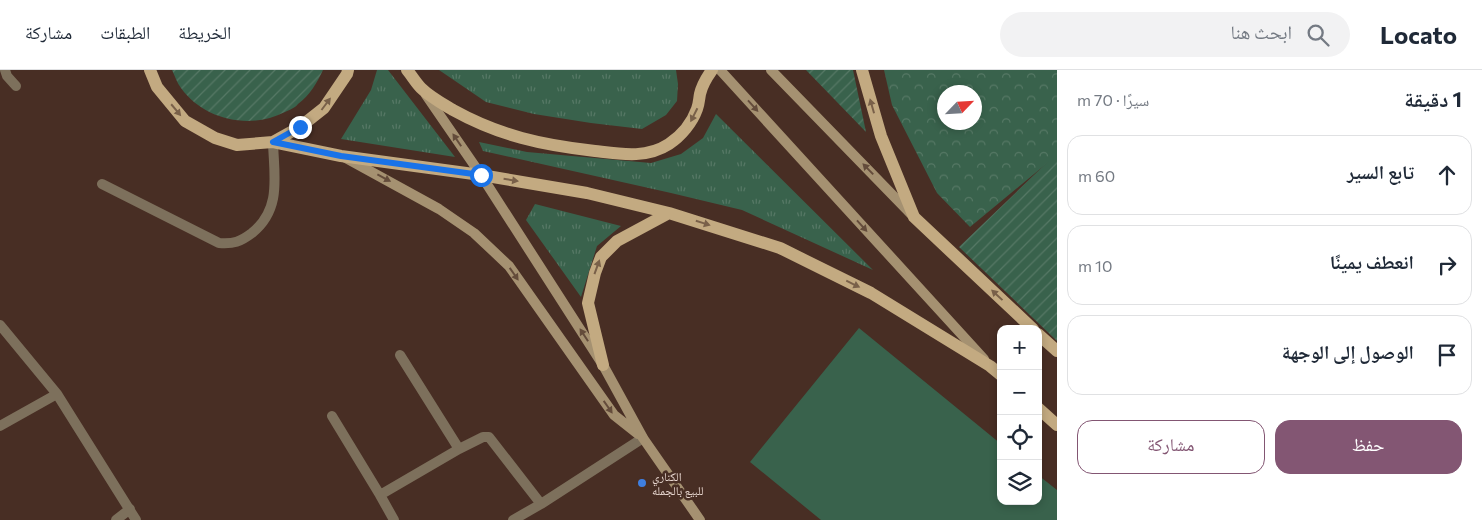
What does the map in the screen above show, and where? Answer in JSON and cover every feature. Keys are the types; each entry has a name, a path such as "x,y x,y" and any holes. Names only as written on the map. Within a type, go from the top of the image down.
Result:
{"main road":[{"path":"150,70 157,87 184,121 215,138 237,145 273,142 341,156 481,175 587,193 669,213 780,248 871,293 997,372"},
{"path":"273,142 300,127 324,108 348,70"},
{"path":"408,70 422,88 445,105 496,131 523,140 551,146 624,155 655,151 669,144 681,134 691,122 698,108 700,92 712,70"},
{"path":"862,70 881,136 914,217 1029,325"},
{"path":"603,365 588,303 601,257 617,241 669,213"},
{"path":"1042,338 1057,352"},
{"path":"1042,412 1057,425"}],"street":[{"path":"4,70 16,86"},
{"path":"720,70 990,366"},
{"path":"771,70 914,217"},
{"path":"422,88 481,175 603,365 643,438 700,520"},
{"path":"102,184 219,243 232,244 243,240 258,228 268,216 274,202 273,142"},
{"path":"341,156 440,209 474,233 509,266 614,415 643,438"},
{"path":"0,325 57,394 136,520"},
{"path":"400,355 459,449"},
{"path":"0,426 57,394"},
{"path":"332,416 394,520"},
{"path":"380,495 459,449 483,437 489,437 541,504"},
{"path":"513,520 643,438"},
{"path":"116,520 130,509"}],"green space":[{"path":"172,70 323,70 310,93 294,108 271,117 243,121 228,119 202,108 181,88"},
{"path":"377,70 388,70 455,157 341,139 371,90"},
{"path":"439,70 676,70 678,84 677,101 666,115 642,129 591,123 534,114 486,102"},
{"path":"806,70 853,70 866,132"},
{"path":"884,70 1057,70 1057,155 970,227 937,193 892,105"},
{"path":"716,114 873,270 742,210 483,151 479,142 527,152 651,163 681,154 703,138"},
{"path":"1057,153 1057,341 1042,325 959,247"},
{"path":"535,204 621,226 597,246 581,297 526,220"},
{"path":"859,328 997,441 997,505 1042,505 1042,478 1057,490 1057,520 821,520 750,462"}],"place":[{"name":"الكناري للبيع بالجمله","path":"642,483"}],"route":[{"path":"300,127 273,142 341,156 481,175"}]}
